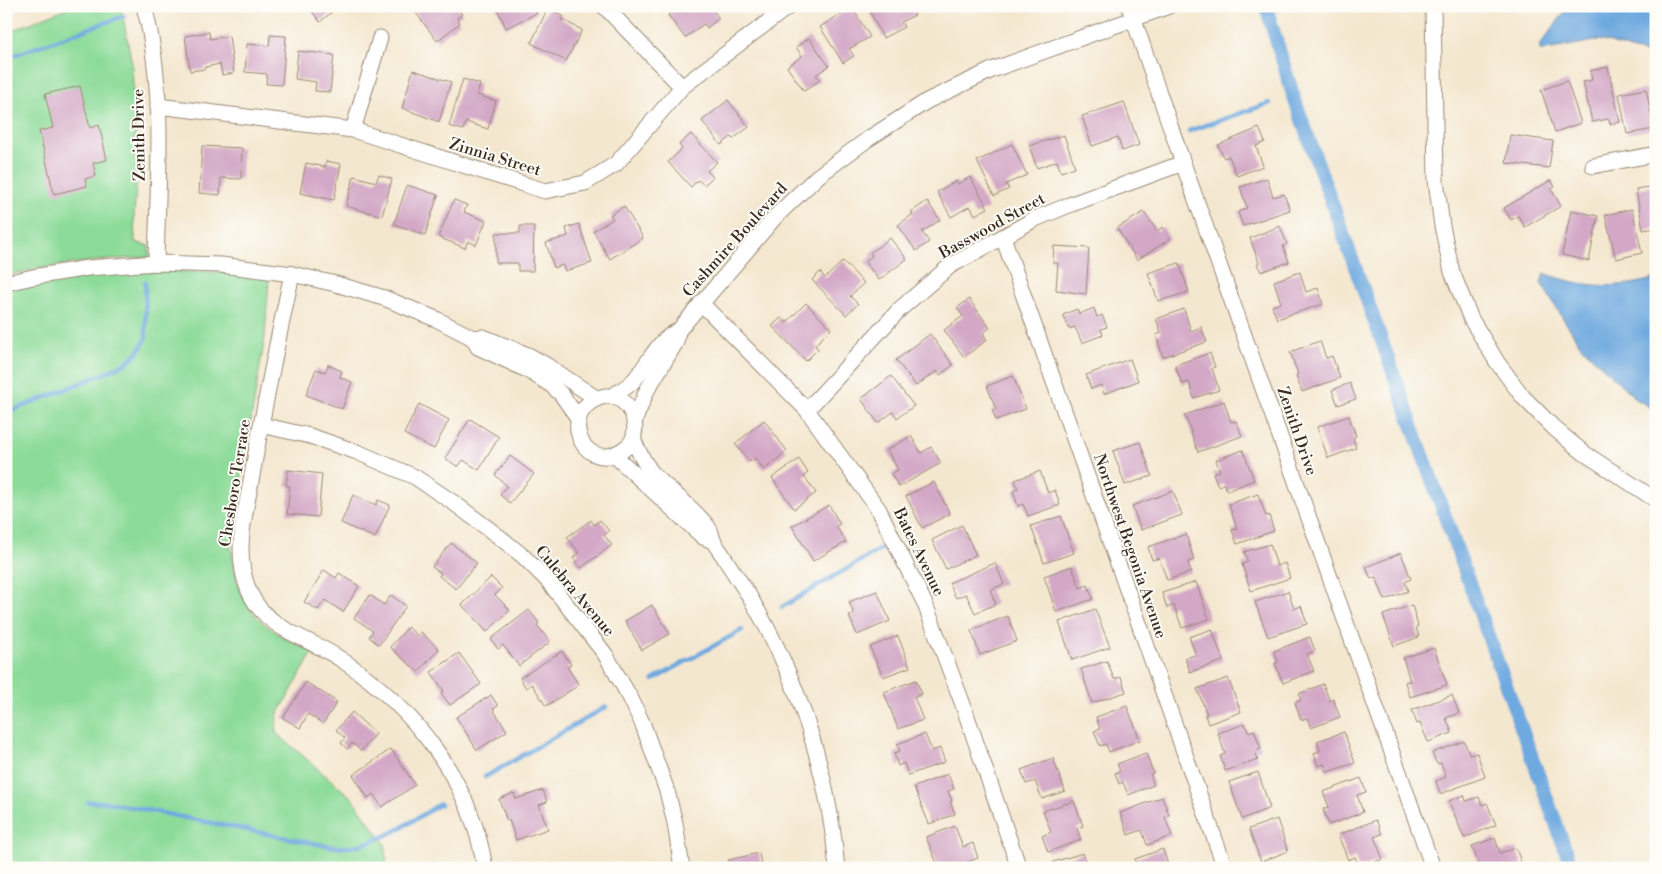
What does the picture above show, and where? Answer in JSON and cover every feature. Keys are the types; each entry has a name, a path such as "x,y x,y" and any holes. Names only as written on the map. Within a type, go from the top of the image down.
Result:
{"street":[{"name":"Zenith Drive","path":"144,6 151,35 158,106 156,263"},
{"path":"604,6 682,87"},
{"name":"Zinnia Street","path":"158,106 353,130 545,191 585,183 616,164 682,87 789,6"},
{"name":"Cashmire Boulevard","path":"634,422 647,390 676,342 678,332 776,216 818,176 868,139 927,101 992,70 1132,12 1169,6"},
{"path":"1423,6 1433,51"},
{"path":"1433,6 1436,180 1442,226 1452,272 1471,318 1497,362 1529,404 1584,453 1656,500"},
{"name":"Zenith Drive","path":"1132,12 1183,163 1433,868"},
{"path":"353,130 380,38"},
{"path":"1593,166 1656,154"},
{"name":"Basswood Street","path":"807,410 900,309 950,266 1035,219 1183,163"},
{"name":"Northwest Begonia Avenue","path":"1003,237 1225,868"},
{"path":"6,283 88,268 156,263 221,264 292,274 384,298 436,319 473,338 483,337 530,356 596,398"},
{"name":"Chesboro Terrace","path":"292,274 260,425 240,548 242,570 249,592 255,603 273,622 292,635 319,647 341,660 386,693 413,719 432,743 466,801 478,832 485,868"},
{"name":"Bates Avenue","path":"701,303 807,410 879,510 925,604 962,702 1019,868"},
{"name":"Cashmire Boulevard","path":"612,396 625,389 634,381 669,335 678,332"},
{"path":"473,338 478,347 550,384 561,394 578,418"},
{"path":"612,396 620,399 632,412 634,422 633,439 629,445 614,455 598,455 590,452 584,446 579,436 578,418 581,410 596,398 612,396"},
{"name":"Culebra Avenue","path":"260,425 310,436 358,452 415,477 502,539 524,557 548,581 605,654 631,699 643,725 667,791 676,823 682,868"},
{"path":"633,439 646,464 658,479 694,511 710,530 713,541 751,599 788,674 811,734 823,775 837,868"},
{"path":"614,455 703,537 713,541"}],"green space":[{"path":"72,6 121,6 132,64 137,173 134,216 135,242 149,246 149,257 77,263 41,268 6,276 6,33"},
{"path":"156,271 220,272 269,278 265,337 230,543 237,581 242,595 249,606 266,625 288,640 313,652 277,716 276,733 352,798 385,844 387,868 6,868 6,290 81,277"}],"water":[{"path":"1569,6 1656,6 1656,52 1648,54 1600,40 1541,51 1539,46"},
{"path":"1544,273 1586,284 1600,285 1627,284 1656,278 1656,411 1636,399 1581,346 1541,283"}],"building":[{"path":"308,6 339,6 320,22"},
{"path":"419,6 449,6 450,8 456,6 462,14 457,18 460,23 437,41 414,10"},
{"path":"496,6 534,6 537,13 506,28"},
{"path":"680,6 710,6 719,18 707,28 704,24 685,38 668,15"},
{"path":"867,6 910,6 915,15 901,22 904,27 883,38"},
{"path":"852,7 870,37 849,49 854,56 843,63 820,27"},
{"path":"548,8 563,16 561,19 582,30 566,61 531,43"},
{"path":"209,32 210,39 229,36 234,73 222,75 220,64 190,71 185,36"},
{"path":"270,35 286,36 282,85 266,84 267,74 245,72 247,44 269,46"},
{"path":"809,38 829,66 816,75 820,80 804,91 787,67 802,56 796,47"},
{"path":"298,51 334,55 330,92 315,91 316,82 295,79"},
{"path":"1608,67 1620,122 1610,124 1609,119 1592,122 1583,82 1592,80 1590,71"},
{"path":"413,70 451,82 439,122 402,108"},
{"path":"463,79 480,84 477,95 496,101 488,129 466,122 463,130 449,126"},
{"path":"1567,81 1581,123 1555,132 1541,90"},
{"path":"80,86 90,128 99,125 107,160 93,163 96,176 85,179 87,186 54,194 39,131 53,128 45,94"},
{"path":"1652,87 1656,87 1655,105"},
{"path":"1646,89 1654,129 1627,134 1619,94"},
{"path":"728,100 749,127 721,145 702,121"},
{"path":"1124,102 1139,145 1122,151 1118,137 1092,146 1082,116"},
{"path":"1259,128 1265,142 1256,146 1263,166 1237,176 1229,156 1224,158 1218,145"},
{"path":"691,134 717,162 707,171 713,177 704,185 698,180 691,187 668,162 682,149 679,145"},
{"path":"1064,135 1075,167 1061,172 1057,161 1037,168 1029,146"},
{"path":"1510,135 1553,141 1549,168 1506,163"},
{"path":"1012,144 1027,175 1006,184 1009,189 994,196 977,161"},
{"path":"202,146 242,148 241,179 221,178 220,195 199,193"},
{"path":"326,161 341,164 334,200 300,193 306,163 325,167"},
{"path":"379,175 392,179 382,216 346,206 354,176 376,182"},
{"path":"970,177 988,208 975,215 970,206 951,217 937,192 956,181 958,184"},
{"path":"1267,178 1273,197 1284,194 1290,210 1243,226 1238,212 1247,208 1240,187"},
{"path":"1551,180 1555,187 1551,189 1561,206 1525,227 1518,216 1511,220 1504,208"},
{"path":"407,185 438,195 425,235 394,224"},
{"path":"1656,186 1656,228 1643,230 1636,189"},
{"path":"454,200 467,205 464,212 486,221 476,245 468,241 465,248 438,237"},
{"path":"927,201 940,220 922,232 929,242 916,251 898,225 913,214 911,212"},
{"path":"624,206 643,238 610,259 593,231 613,219 610,215"},
{"path":"1632,209 1642,253 1616,259 1605,215"},
{"path":"1571,210 1598,216 1589,261 1562,255"},
{"path":"1144,212 1157,231 1163,227 1170,239 1137,260 1117,228"},
{"path":"579,224 592,263 565,271 563,265 554,268 546,243 568,236 566,228"},
{"path":"520,226 534,226 533,271 518,271 518,263 496,263 496,233 520,233"},
{"path":"1280,226 1287,244 1283,246 1289,262 1261,272 1250,238"},
{"path":"890,238 907,259 879,280 865,262 872,256 870,253"},
{"path":"1054,246 1089,248 1086,294 1056,290 1058,263 1053,263"},
{"path":"843,261 864,283 850,296 858,304 846,315 812,280 820,272 825,278"},
{"path":"1179,263 1189,292 1158,301 1148,273"},
{"path":"1300,272 1306,292 1318,288 1323,304 1277,319 1272,306 1281,303 1274,281"},
{"path":"969,299 990,328 983,333 987,340 964,357 944,330 963,316 957,308"},
{"path":"806,303 831,329 815,345 818,349 806,361 772,326 781,318 786,323"},
{"path":"1094,308 1097,317 1102,315 1107,327 1101,329 1103,335 1082,343 1075,327 1069,329 1063,315 1077,309 1079,314"},
{"path":"1184,309 1191,331 1201,327 1207,342 1163,357 1156,335 1161,333 1156,319"},
{"path":"930,334 953,365 940,375 937,371 916,386 896,360"},
{"path":"1320,341 1326,358 1332,356 1340,378 1302,392 1290,352"},
{"path":"1210,353 1215,367 1212,368 1219,390 1194,398 1189,382 1182,384 1175,365"},
{"path":"1130,359 1138,381 1104,394 1101,385 1091,389 1086,375"},
{"path":"328,365 342,371 340,377 352,382 342,409 306,395 316,369 325,372"},
{"path":"891,376 914,406 897,418 893,412 878,423 861,399"},
{"path":"1013,376 1026,409 996,420 992,410 996,409 987,386"},
{"path":"1350,383 1356,399 1338,405 1332,390"},
{"path":"1224,401 1231,422 1236,421 1242,436 1198,452 1185,415"},
{"path":"419,404 449,420 434,449 404,434"},
{"path":"1349,416 1356,436 1353,438 1356,448 1328,458 1317,427"},
{"path":"470,419 499,437 479,470 463,460 458,467 445,458"},
{"path":"764,420 787,451 764,470 755,458 750,462 735,444"},
{"path":"911,436 921,453 931,447 941,463 899,487 891,474 898,470 887,450"},
{"path":"1140,442 1152,476 1125,485 1113,451"},
{"path":"1243,450 1254,480 1227,491 1224,484 1218,486 1213,473 1220,471 1216,460"},
{"path":"510,456 534,474 510,503 500,495 507,486 495,475"},
{"path":"799,459 808,473 804,476 816,493 794,509 772,478"},
{"path":"288,470 322,474 318,517 287,514 290,486 286,486"},
{"path":"1040,471 1048,493 1055,490 1060,505 1028,516 1023,504 1018,506 1013,491 1018,489 1015,480"},
{"path":"934,482 950,514 922,528 906,496"},
{"path":"1173,491 1182,515 1141,530 1132,506"},
{"path":"1258,494 1266,516 1269,515 1274,531 1237,544 1232,530 1237,529 1229,504"},
{"path":"353,495 376,505 378,500 390,505 375,538 341,523"},
{"path":"829,505 840,524 836,526 846,542 813,561 792,526"},
{"path":"1061,516 1074,553 1044,563 1031,526"},
{"path":"591,520 594,525 600,520 609,531 604,535 612,545 581,568 573,558 579,553 567,537"},
{"path":"962,525 976,555 946,569 932,540"},
{"path":"1186,534 1194,560 1188,562 1191,572 1167,580 1159,558 1152,560 1148,547"},
{"path":"451,543 477,563 456,589 439,576 441,573 432,567"},
{"path":"1270,544 1277,566 1285,563 1290,578 1251,591 1242,564 1248,562 1244,552"},
{"path":"1401,553 1411,579 1405,582 1408,591 1385,600 1376,577 1371,579 1366,567"},
{"path":"995,563 1004,584 990,590 996,604 975,613 966,594 956,598 949,583"},
{"path":"1072,566 1080,588 1088,585 1093,599 1056,612 1044,576"},
{"path":"324,570 336,578 339,573 359,586 343,612 325,600 318,610 304,602"},
{"path":"491,577 502,588 495,595 510,610 487,632 462,605"},
{"path":"1196,582 1209,619 1182,628 1174,605 1167,608 1162,593"},
{"path":"877,591 890,621 857,635 849,616 854,614 849,602"},
{"path":"1288,591 1294,609 1301,606 1307,624 1268,637 1255,602"},
{"path":"370,595 384,605 391,595 406,606 379,645 369,637 373,631 354,618"},
{"path":"652,605 670,634 642,650 625,621"},
{"path":"1412,605 1419,637 1394,646 1383,615"},
{"path":"1095,609 1110,647 1072,660 1059,622"},
{"path":"529,610 539,623 537,625 550,642 519,666 503,645 498,649 491,639"},
{"path":"1008,616 1017,641 980,655 971,630"},
{"path":"408,627 418,636 421,632 439,649 418,672 390,647"},
{"path":"1212,629 1223,661 1190,672 1185,658 1196,655 1189,637"},
{"path":"898,636 910,667 883,677 870,647"},
{"path":"1310,637 1315,651 1307,654 1314,671 1283,683 1275,663 1278,662 1274,651"},
{"path":"1434,648 1447,685 1410,697 1405,682 1410,681 1403,658"},
{"path":"562,651 571,665 567,667 579,685 546,706 532,684 526,688 520,678"},
{"path":"459,653 481,684 450,705 441,693 444,691 431,672"},
{"path":"1107,661 1114,679 1121,677 1126,692 1092,703 1081,669"},
{"path":"1228,678 1241,712 1208,724 1205,715 1207,714 1197,689"},
{"path":"916,680 922,694 914,697 923,720 898,729 884,692"},
{"path":"306,682 337,702 323,724 308,714 300,728 283,718"},
{"path":"1323,684 1330,701 1333,699 1340,717 1311,728 1307,718 1301,720 1295,703 1301,700 1299,694"},
{"path":"491,695 498,706 493,709 507,731 477,750 456,717"},
{"path":"1452,695 1459,713 1446,718 1452,733 1428,742 1420,723 1417,724 1412,710"},
{"path":"1127,706 1140,740 1109,752 1106,744 1100,746 1094,731 1100,729 1096,717"},
{"path":"352,712 376,734 361,751 352,743 347,749 341,743 345,738 336,730"},
{"path":"1245,724 1248,732 1254,730 1261,749 1255,751 1258,760 1225,771 1220,756 1225,754 1218,733"},
{"path":"1344,732 1355,763 1327,772 1324,764 1318,766 1314,753 1320,751 1317,741"},
{"path":"925,734 932,751 940,748 945,762 908,775 904,763 898,766 894,753 900,751 897,744"},
{"path":"1464,741 1470,755 1477,753 1485,777 1440,794 1436,781 1446,777 1441,763 1437,764 1432,753"},
{"path":"391,749 415,785 382,807 373,794 368,798 353,775"},
{"path":"1146,753 1153,773 1150,774 1154,785 1128,795 1123,782 1119,784 1115,773 1120,771 1117,764"},
{"path":"1053,758 1065,791 1042,799 1035,781 1026,784 1021,770"},
{"path":"1258,772 1270,808 1242,819 1229,782"},
{"path":"948,774 954,789 948,791 955,814 929,824 914,787"},
{"path":"1361,778 1366,792 1357,795 1363,812 1329,825 1323,809 1329,807 1323,792"},
{"path":"543,790 547,802 539,805 548,829 516,840 499,799 514,793 516,799"},
{"path":"1464,795 1466,801 1479,797 1482,805 1487,803 1496,825 1464,838 1449,801"},
{"path":"1162,797 1169,815 1165,817 1172,836 1147,845 1142,830 1128,835 1120,813"},
{"path":"1074,801 1083,826 1077,828 1081,840 1048,852 1042,836 1051,832 1043,811"},
{"path":"1277,819 1288,851 1261,862 1249,829"},
{"path":"1376,820 1382,834 1374,837 1383,859 1359,868 1355,857 1348,860 1338,835"},
{"path":"955,826 963,847 973,843 978,858 952,868 939,868 926,837"},
{"path":"1495,838 1500,853 1516,848 1523,868 1480,868 1472,846"},
{"path":"1163,849 1169,868 1137,868 1135,859"},
{"path":"759,853 762,868 730,868 728,860"},
{"path":"1083,853 1088,868 1055,868 1053,862"}],"waterway":[{"path":"1266,7 1293,95 1572,868"},
{"path":"6,58 124,16"},
{"path":"1189,131 1270,103"},
{"path":"6,413 106,373 126,363 138,352 146,339 145,282"},
{"path":"782,607 884,547"},
{"path":"653,680 742,630"},
{"path":"485,777 606,707"},
{"path":"88,802 106,802 323,845 343,847 374,841 386,836 440,804"}]}
